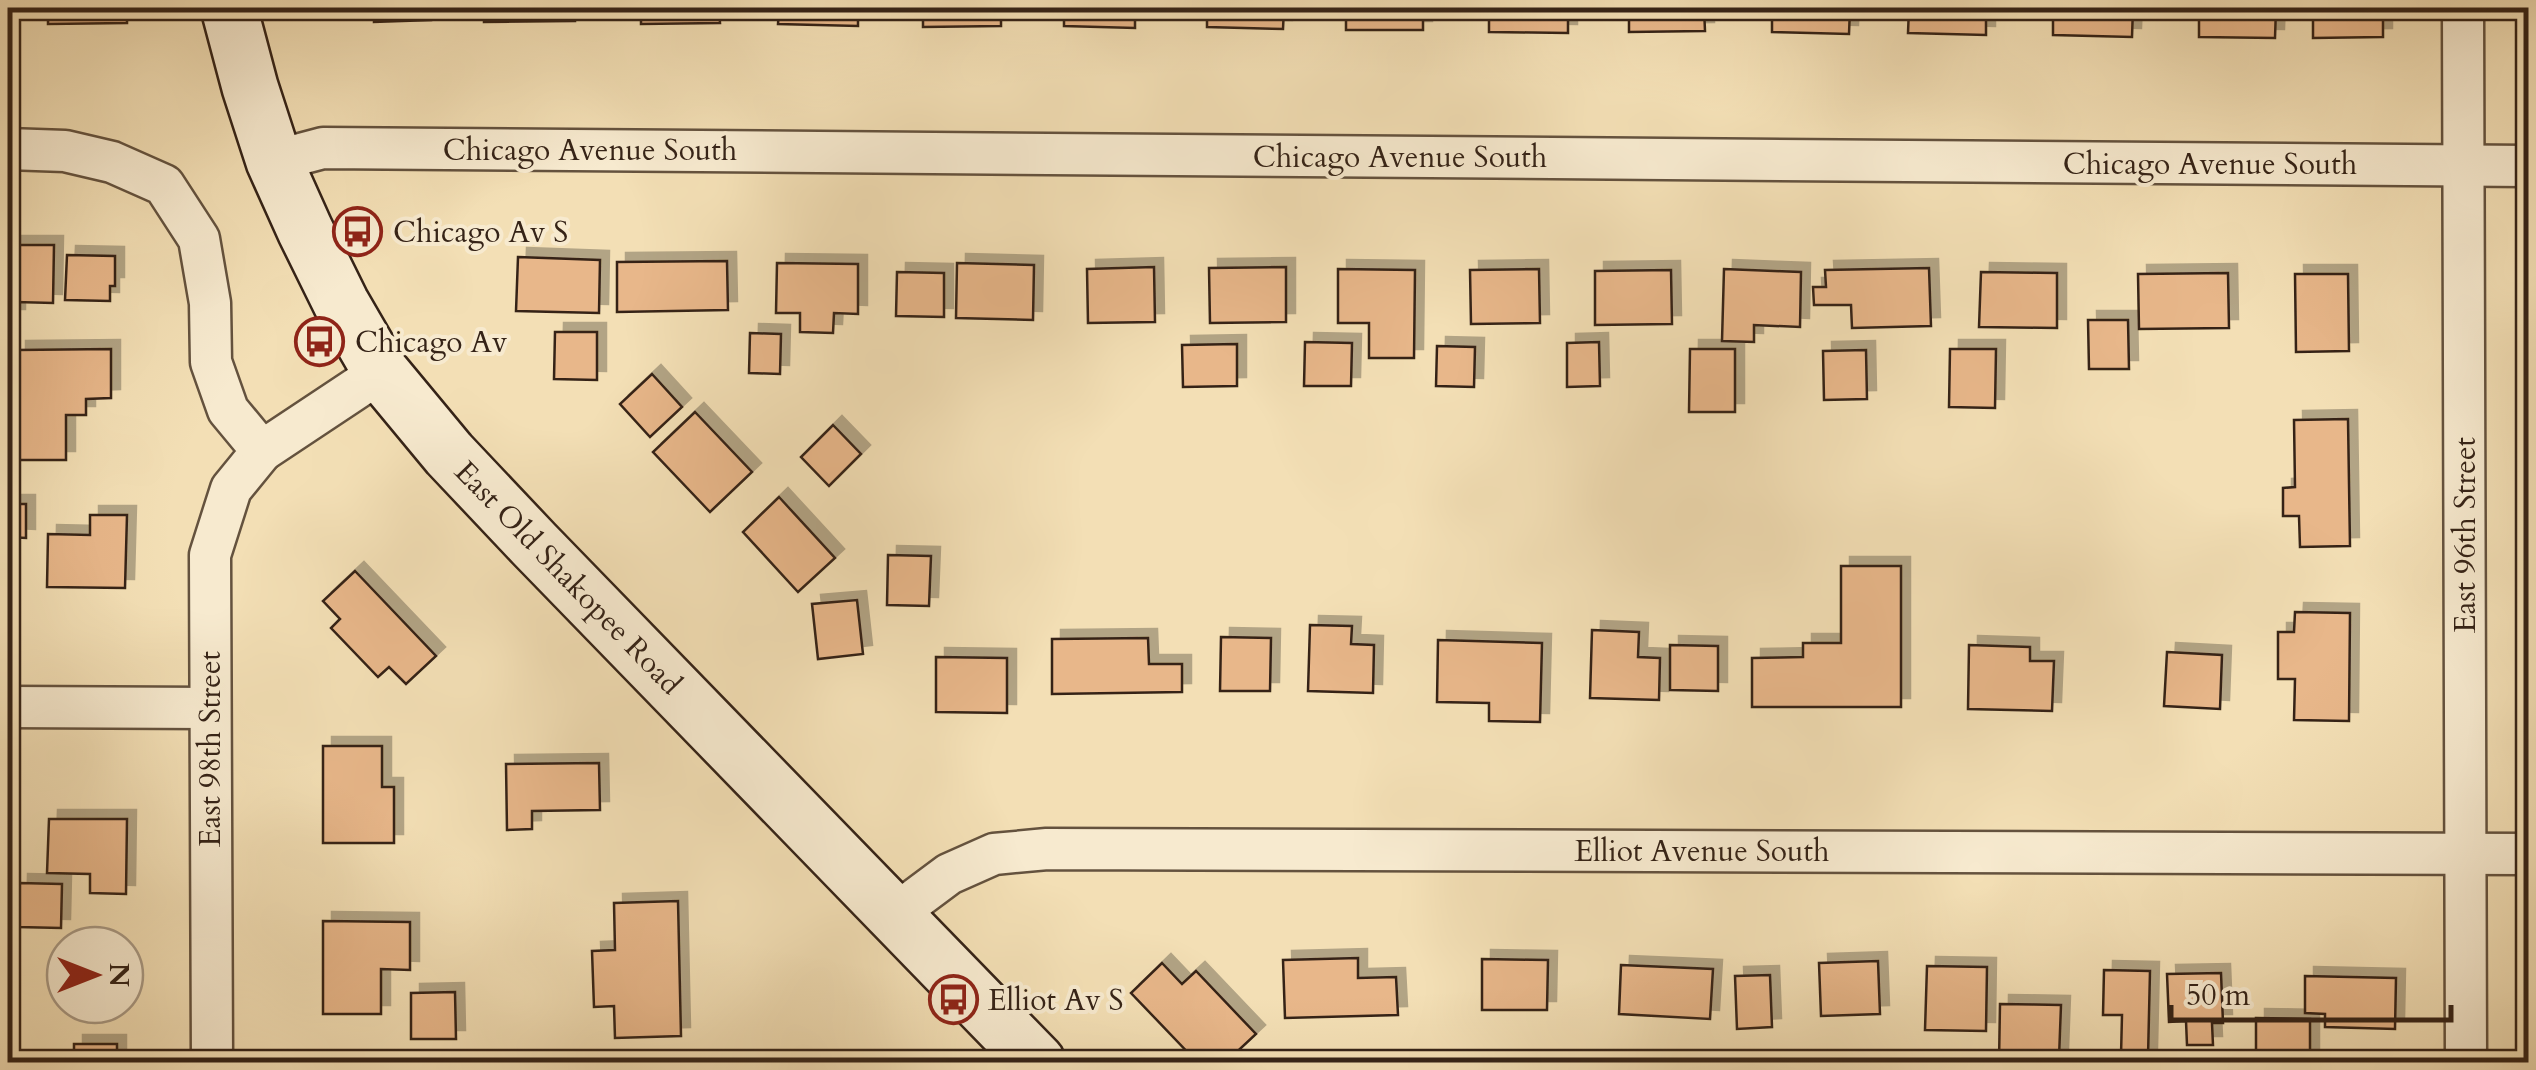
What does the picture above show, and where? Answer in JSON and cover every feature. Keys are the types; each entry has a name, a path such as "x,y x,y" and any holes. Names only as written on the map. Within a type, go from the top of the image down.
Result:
{"main road":[{"name":"East Old Shakopee Road","path":"229,8 274,161 341,303 381,372 449,454 534,544 1037,1062"}],"street":[{"name":"East 96th Street","path":"2464,8 2466,1062"},
{"name":"Chicago Avenue South","path":"274,161 323,148 342,148 2528,166"},
{"path":"8,149 65,151 112,162 164,184 199,239 210,303 211,362 222,394 228,410 262,451"},
{"name":"East 98th Street","path":"212,1062 210,555 232,489 262,451 381,372"},
{"path":"8,707 210,708"},
{"name":"Elliot Avenue South","path":"894,916 964,867 994,854 1047,849 2528,854"}],"building":[{"path":"48,8 127,8 127,23 48,24"},
{"path":"374,8 430,8 431,20 374,22"},
{"path":"484,8 575,8 575,21 484,22"},
{"path":"641,8 719,8 720,23 641,24"},
{"path":"779,8 858,8 858,26 778,24"},
{"path":"923,8 1001,8 1001,26 923,27"},
{"path":"1064,8 1135,8 1135,28 1064,26"},
{"path":"1207,8 1284,8 1283,29 1207,27"},
{"path":"1346,8 1423,8 1423,30 1346,30"},
{"path":"1489,8 1568,8 1568,33 1489,32"},
{"path":"1629,8 1704,8 1705,31 1629,32"},
{"path":"1772,8 1850,8 1849,34 1772,32"},
{"path":"1909,8 1986,8 1986,35 1908,33"},
{"path":"2053,8 2133,8 2132,37 2053,35"},
{"path":"2199,8 2276,8 2275,38 2199,37"},
{"path":"2313,8 2383,8 2383,37 2313,38"},
{"path":"8,245 54,245 53,303 16,302 16,318 8,318"},
{"path":"67,255 115,256 115,286 110,286 110,301 65,300"},
{"path":"518,257 600,260 599,313 516,311"},
{"path":"727,261 728,310 617,312 617,262"},
{"path":"777,263 858,264 858,314 834,313 833,333 800,332 800,313 776,313"},
{"path":"957,263 1034,265 1033,320 956,318"},
{"path":"1154,267 1155,322 1088,323 1087,269"},
{"path":"1286,267 1286,322 1210,323 1209,268"},
{"path":"1929,268 1931,326 1852,328 1851,305 1814,305 1813,287 1826,287 1825,270"},
{"path":"1338,269 1415,270 1414,358 1369,358 1369,323 1338,323"},
{"path":"1539,269 1540,323 1471,324 1470,270"},
{"path":"1724,269 1801,272 1800,327 1754,325 1754,342 1722,341"},
{"path":"1671,270 1672,324 1595,325 1595,271"},
{"path":"897,272 944,273 944,317 896,316"},
{"path":"1981,272 2057,273 2057,328 1979,327"},
{"path":"2228,273 2229,328 2139,329 2138,274"},
{"path":"2295,274 2348,274 2349,351 2296,352"},
{"path":"2088,320 2128,320 2129,369 2089,369"},
{"path":"555,332 597,332 597,380 554,379"},
{"path":"750,333 781,334 780,374 749,373"},
{"path":"1305,342 1352,343 1351,386 1304,386"},
{"path":"1599,342 1600,386 1567,387 1567,343"},
{"path":"1237,344 1237,386 1183,387 1182,345"},
{"path":"1437,346 1475,347 1474,387 1436,386"},
{"path":"111,349 111,398 86,399 86,415 66,415 66,460 17,460 17,350"},
{"path":"1690,349 1735,349 1735,412 1689,412"},
{"path":"1950,349 1996,349 1995,408 1949,407"},
{"path":"1866,350 1867,399 1824,400 1823,351"},
{"path":"652,374 682,407 650,437 620,404"},
{"path":"695,412 752,472 710,512 653,452"},
{"path":"2348,419 2350,546 2300,547 2299,516 2283,516 2283,488 2295,487 2294,420"},
{"path":"833,425 861,454 829,486 801,457"},
{"path":"779,497 835,558 798,592 743,532"},
{"path":"8,504 26,504 26,538 8,537"},
{"path":"90,515 127,515 125,588 47,587 48,534 90,535"},
{"path":"888,555 931,556 929,606 887,605"},
{"path":"1841,566 1901,566 1901,707 1752,707 1752,658 1803,657 1803,643 1841,643"},
{"path":"355,571 436,656 406,684 389,667 378,677 331,628 340,619 323,601"},
{"path":"857,600 863,654 818,659 812,604"},
{"path":"2295,612 2350,613 2349,721 2294,720 2295,679 2278,679 2278,632 2294,632"},
{"path":"1310,625 1352,626 1351,644 1374,645 1373,693 1308,691"},
{"path":"1592,630 1639,632 1638,657 1660,658 1659,700 1590,698"},
{"path":"1221,637 1271,638 1270,691 1220,691"},
{"path":"1148,638 1149,664 1182,664 1182,692 1052,694 1052,639"},
{"path":"1438,640 1542,643 1540,722 1489,721 1489,703 1437,702"},
{"path":"1670,645 1718,646 1718,691 1670,690"},
{"path":"1969,645 2030,647 2030,661 2054,661 2052,711 1968,709"},
{"path":"2167,652 2222,655 2220,709 2164,706"},
{"path":"936,657 1007,658 1007,713 936,712"},
{"path":"323,746 382,746 382,787 394,787 394,843 323,843"},
{"path":"599,763 600,810 532,811 532,829 507,830 506,764"},
{"path":"49,819 127,819 126,894 90,893 90,874 47,873"},
{"path":"19,883 62,884 61,925 18,927"},
{"path":"678,901 681,1036 615,1038 614,1006 594,1007 592,951 615,950 614,903"},
{"path":"323,921 410,922 410,970 381,969 381,1014 323,1014"},
{"path":"1358,958 1358,978 1396,977 1398,1015 1285,1018 1283,960"},
{"path":"1482,959 1548,960 1547,1010 1482,1010"},
{"path":"1878,961 1880,1014 1821,1016 1819,963"},
{"path":"1162,963 1182,984 1196,971 1256,1034 1226,1062 1197,1062 1131,993"},
{"path":"1621,965 1713,969 1710,1019 1619,1014"},
{"path":"1927,966 1987,967 1986,1031 1925,1030"},
{"path":"2104,970 2150,971 2148,1057 2121,1056 2122,1015 2103,1015"},
{"path":"2221,973 2223,1023 2212,1023 2213,1045 2187,1045 2186,1021 2169,1022 2167,974"},
{"path":"1770,975 1772,1027 1737,1029 1735,976"},
{"path":"2305,976 2396,978 2395,1029 2325,1027 2325,1014 2305,1013"},
{"path":"455,992 456,1039 411,1039 411,993"},
{"path":"2000,1004 2061,1005 2059,1058 1999,1062"},
{"path":"2256,1018 2310,1019 2310,1062 2256,1062"},
{"path":"74,1044 117,1044 117,1062 74,1062"}],"place":[{"name":"Chicago Av S","path":"358,232"},
{"name":"Chicago Av","path":"320,342"},
{"name":"Elliot Av S","path":"953,1000"}]}
